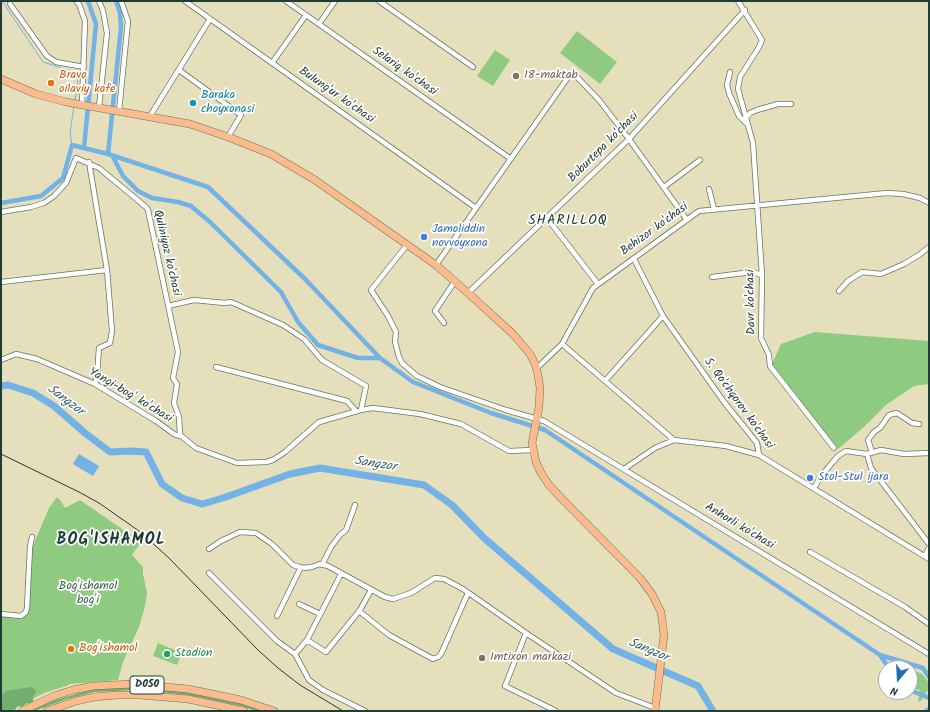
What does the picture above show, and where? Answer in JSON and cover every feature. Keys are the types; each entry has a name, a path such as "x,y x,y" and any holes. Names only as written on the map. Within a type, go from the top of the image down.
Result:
{"main road":[{"path":"1,79 36,94 79,104 190,124 271,154 301,171 436,265 521,342 530,354 537,368 540,388 537,419 533,436 533,450 537,465 549,485 633,570 652,594 659,607 664,636 655,710"},
{"name":"D050","path":"22,711 54,696 73,690 93,686 132,684 188,689 241,700 274,711"},
{"name":"D050","path":"47,711 76,700 117,695 140,695 188,699 244,711"}],"street":[{"path":"76,1 80,4 86,21 84,67 79,104"},
{"path":"99,1 103,11 107,33 99,107"},
{"path":"119,111 128,21 121,1"},
{"name":"Bulung'ur ko'chasi","path":"184,1 476,208"},
{"name":"Selariq ko'chasi","path":"286,1 511,159"},
{"path":"319,24 335,1"},
{"path":"379,1 473,67"},
{"path":"738,1 745,10"},
{"path":"10,4 47,56 56,62 84,67"},
{"name":"Davr ko'chasi","path":"745,10 762,40 740,77 738,89 753,143 762,275 761,338 769,355 770,366 834,448"},
{"name":"Boburtepa ko'chasi","path":"468,293 629,139 745,10"},
{"path":"272,63 306,15"},
{"path":"150,116 210,19"},
{"path":"179,70 241,115 228,137"},
{"path":"730,72 727,84 729,93 739,116 748,126"},
{"path":"436,265 569,76 576,76 599,100 687,220"},
{"path":"746,118 750,113 757,110 778,104 791,104"},
{"path":"1,212 31,207 44,203 54,196 66,184 76,158 89,162 107,270 111,337 109,344 99,348 95,384"},
{"path":"664,187 700,160"},
{"name":"Quliniyoz ko'chasi","path":"89,162 99,168 148,210 178,352 173,378 177,384 174,403 179,417 180,435"},
{"path":"710,189 714,209"},
{"name":"Behizor ko'chasi","path":"537,368 562,344 593,288 699,211 887,193 903,194 920,198 929,203"},
{"path":"547,218 598,284"},
{"name":"Anhorli ko'chasi","path":"407,245 371,290 388,316 396,332 395,342 402,363 417,376 440,387 544,422 929,654"},
{"path":"840,290 848,281 862,272 881,274 904,264 919,255 929,246"},
{"name":"S. Qo'chqorov ko'chasi","path":"634,258 663,316 724,402 757,443 759,455 927,557"},
{"path":"1,282 107,270"},
{"path":"712,277 752,272 762,275"},
{"path":"444,323 435,311 455,281"},
{"path":"168,306 194,300 225,303 232,302 283,325 304,339 322,360 366,386 359,411 348,401 216,367"},
{"path":"605,381 663,316"},
{"path":"562,344 674,440"},
{"name":"Yangi-bog' ko'chasi","path":"1,360 16,354 38,359 95,384 141,411 174,434 180,435 196,448 237,463 266,462 273,460 285,452 319,422 373,408 420,414 461,424 509,451 533,450"},
{"path":"918,424 912,423 897,413 889,415 880,428 874,432 868,440 871,468 929,544"},
{"path":"624,469 655,448 674,440 726,446 759,455"},
{"path":"814,488 820,476 838,456 846,451 870,453 881,450 904,454 929,454"},
{"path":"322,565 331,546 346,530 355,505"},
{"path":"209,549 240,532 256,533 272,544 292,565 301,567 322,565 385,597 393,599 411,593 435,578 444,579 468,593 616,693 655,710"},
{"path":"1,614 21,616 26,612 32,537"},
{"path":"927,557 929,548"},
{"path":"810,552 905,607 929,624"},
{"path":"277,616 301,567"},
{"path":"209,573 277,642 294,654 309,680 323,690 365,711"},
{"path":"294,654 307,640 341,574"},
{"path":"307,640 326,652 359,611 371,590"},
{"path":"359,611 389,635 433,659 441,654 468,593"},
{"path":"299,604 320,614"},
{"path":"526,633 505,686 556,711"}],"green space":[{"path":"577,31 617,62 600,84 560,53"},
{"path":"495,50 510,60 493,86 477,76"},
{"path":"815,332 929,341 929,384 914,386 886,405 865,426 838,449 772,364 781,344"},
{"name":"Bog'ishamol bog'i","path":"57,497 65,508 80,500 141,542 132,555 143,567 147,593 145,606 139,627 123,662 118,680 69,684 44,693 9,711 1,711 1,615 22,618 28,613 32,548 49,508"},
{"name":"Stadion","path":"158,643 182,653 177,665 153,656"},
{"path":"918,672 922,674 929,683 929,688 921,701 918,702 920,690 918,690"},
{"path":"31,687 36,690 33,697 33,703 27,703 22,707 17,706 16,709 12,711 1,711 1,693 3,694 6,691"},
{"path":"138,687 188,692 241,702 267,711 256,711 241,706 188,695 138,690 94,692 67,699 34,711 28,711 48,702 94,689"}],"water":[{"path":"79,454 99,466 93,476 73,464"}],"waterway":[{"path":"2,1 43,62 71,71 76,75 78,80 75,101"},
{"path":"84,148 96,24 88,1"},
{"path":"108,154 121,27 120,13 116,1"},
{"path":"72,145 70,133 74,106"},
{"path":"1,203 41,196 63,178 72,145 108,154 208,187 305,279 380,358 413,382 491,413 545,430 880,655 883,660"},
{"path":"112,155 123,176 138,191 152,198 178,202 191,206 210,222 281,292 298,322 318,345 358,358 380,358"},
{"name":"Sangzor","path":"1,386 8,385 33,393 54,406 110,452 146,452 162,484 182,498 202,504 290,474 320,468 424,485 452,505 484,538 613,649 698,686 713,711"},
{"path":"880,655 923,668 929,677"},
{"path":"918,693 929,698"}],"railway":[{"path":"1,454 99,503 139,531 169,558 258,650 278,668 300,685 343,711"}],"place":[{"name":"18-maktab","path":"516,76"},
{"name":"Bravo oilaviy kafe","path":"51,83"},
{"name":"Baraka choyxonasi","path":"193,103"},
{"name":"Jamoliddin novvoyxona","path":"424,237"},
{"name":"Stol-Stul ijara","path":"810,478"},
{"name":"Bog'ishamol","path":"71,649"},
{"name":"Stadion","path":"167,654"},
{"name":"Imtixon markazi","path":"482,658"}],"district":[{"name":"SHARILLOQ","path":"568,222"},
{"name":"BOG'ISHAMOL","path":"111,541"}]}
